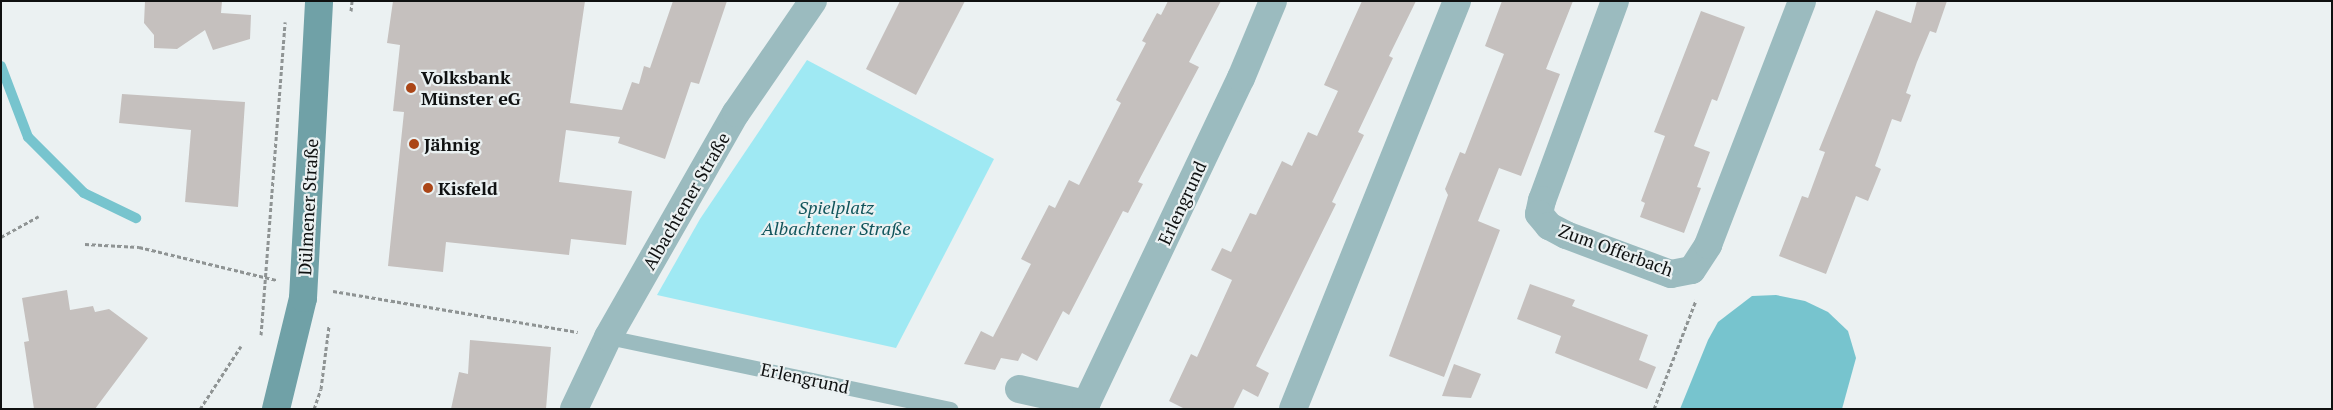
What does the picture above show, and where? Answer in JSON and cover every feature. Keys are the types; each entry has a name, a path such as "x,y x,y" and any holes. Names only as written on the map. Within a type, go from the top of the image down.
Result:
{"main road":[{"name":"Dülmener Straße","path":"276,409 304,286 319,1"}],"street":[{"name":"Albachtener Straße","path":"574,409 608,338 736,113 813,1"},
{"name":"Erlengrund","path":"1020,389 1086,404 1241,78 1273,1"},
{"path":"1293,409 1457,1"},
{"name":"Zum Offerbach","path":"1615,1 1542,200 1539,214 1549,226 1566,235 1662,271 1682,274 1692,270 1708,245 1802,1"}],"lane":[{"name":"Erlengrund","path":"608,338 951,409"}],"path":[{"path":"260,346 267,278 286,11"},
{"path":"1,237 39,216"},
{"path":"85,244 139,247 304,286 608,338"},
{"path":"1654,409 1697,298 1692,270"},
{"path":"200,409 241,346"}],"green space":[{"name":"Spielplatz Albachtener Straße","path":"807,60 994,159 896,348 657,295 700,219"}],"shaded area":[{"path":"1776,295 1805,301 1828,312 1848,331 1856,358 1842,409 1680,409 1708,340 1718,322 1752,296"}],"building":[{"path":"145,1 222,1 221,13 251,15 250,39 213,50 205,30 177,49 154,48 154,35 144,23"},
{"path":"393,1 585,1 570,103 622,110 632,82 639,84 644,66 650,68 673,1 727,1 699,84 691,82 665,159 618,143 620,137 566,130 559,182 632,191 626,245 571,239 569,255 446,242 443,272 388,266 404,112 393,111 400,45 387,43"},
{"path":"900,1 965,1 916,95 866,69"},
{"path":"1168,1 1221,1 1189,62 1199,67 1138,182 1143,184 1128,213 1123,211 1069,315 1063,311 1037,361 1022,353 1018,361 1001,358 995,370 964,364 981,331 993,337 1031,264 1021,259 1049,205 1055,208 1069,180 1079,185 1121,103 1116,100 1146,43 1142,41 1157,13 1161,15"},
{"path":"1362,1 1416,1 1389,56 1393,58 1358,132 1364,135 1332,202 1336,204 1256,366 1269,373 1258,397 1243,389 1233,409 1185,409 1169,401 1191,354 1197,357 1232,280 1211,270 1222,248 1231,252 1250,213 1256,215 1282,161 1292,166 1308,132 1317,136 1338,91 1324,85"},
{"path":"1502,1 1573,1 1546,69 1560,74 1521,176 1499,168 1478,221 1500,230 1444,377 1389,356 1448,195 1445,189 1460,152 1465,154 1504,54 1485,46"},
{"path":"1917,1 1947,1 1936,33 1930,31 1917,62 1906,93 1911,95 1901,122 1892,119 1875,166 1881,169 1868,201 1856,196 1826,274 1779,256 1802,196 1808,198 1825,152 1819,150 1876,10 1911,23"},
{"path":"1701,11 1745,27 1717,101 1712,99 1694,146 1710,152 1697,187 1701,188 1684,233 1640,217 1645,203 1641,201 1665,136 1654,132"},
{"path":"122,94 245,102 238,207 185,202 191,130 119,123"},
{"path":"1530,284 1575,300 1572,306 1648,335 1639,360 1656,367 1647,389 1555,353 1561,336 1517,319"},
{"path":"67,290 70,310 93,306 95,312 109,309 148,338 95,409 34,409 24,342 29,341 22,298"},
{"path":"470,340 551,347 546,409 451,409 459,372 468,374"},
{"path":"1454,364 1481,374 1471,398 1442,396"}],"waterway":[{"path":"1,66 28,137 84,193 136,218"}],"place":[{"name":"Volksbank Münster eG","path":"411,88"},
{"name":"Jähnig","path":"414,144"},
{"name":"Kisfeld","path":"428,188"}]}
